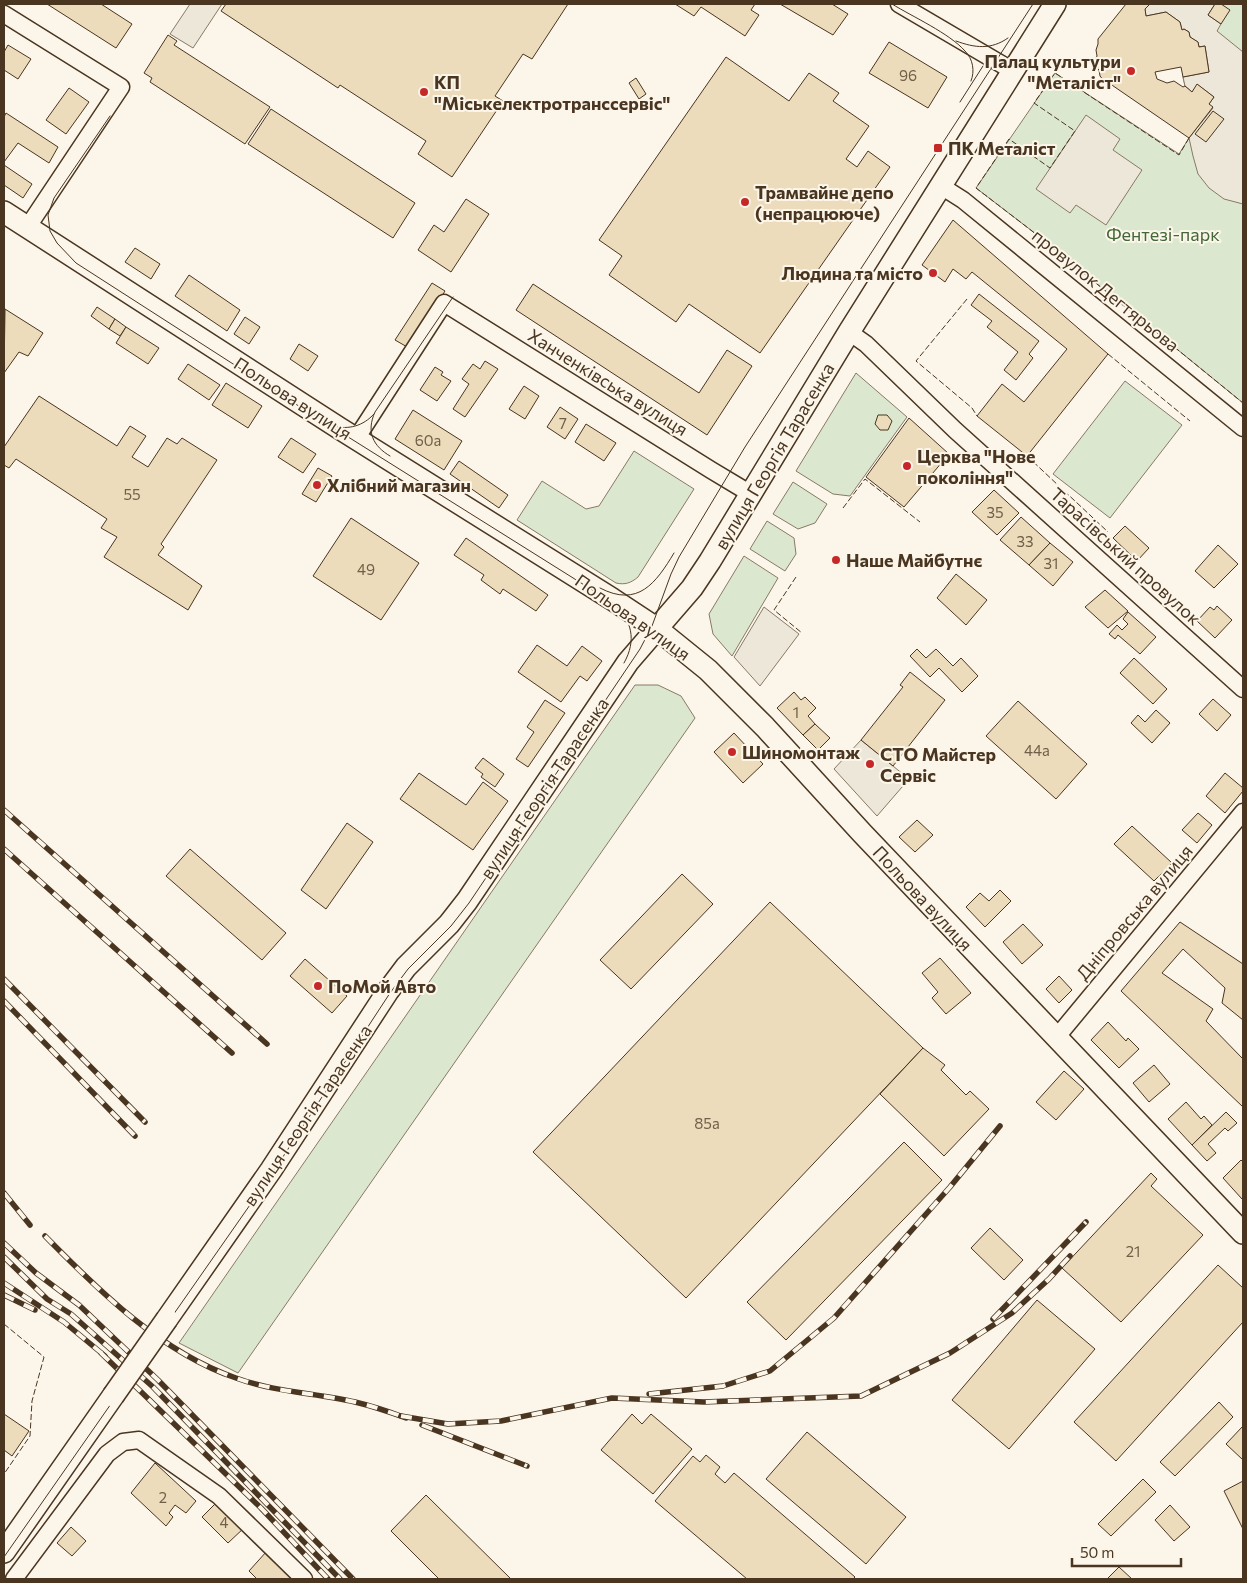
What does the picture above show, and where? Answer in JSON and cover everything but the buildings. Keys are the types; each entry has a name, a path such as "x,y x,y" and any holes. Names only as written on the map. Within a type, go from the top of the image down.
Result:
{"main road":[{"name":"вулиця Георгія Тарасенка","path":"4,1551 271,1170 388,992 406,967 449,924 467,901 624,667 692,588 752,494 849,332 1055,4"},
{"name":"Польова вулиця","path":"4,212 356,439 656,628 708,670 765,727 862,834 1243,1233"}],"street":[{"path":"899,4 1013,71"},
{"path":"4,14 121,87 28,228"},
{"name":"провулок Дегтярьова","path":"941,186 964,200 1243,428"},
{"name":"Ханченківська вулиця","path":"356,439 444,303 752,494"},
{"name":"Тарасівський провулок","path":"849,332 866,344 955,430 1243,689"},
{"name":"Дніпровська вулиця","path":"1056,1038 1243,812"},
{"path":"14,1579 108,1454 123,1442 139,1440 219,1496 304,1579"}],"green space":[{"name":"Фентезі-парк","path":"1150,4 1243,4 1243,403 1032,231 976,188 1055,73 1179,154 1213,107 1209,104 1214,97 1198,85 1192,92 1185,86 1183,77 1209,72 1205,46 1199,47 1198,42 1190,37 1189,32 1184,29 1182,30 1180,22 1166,12 1146,16"},
{"path":"856,373 907,417 850,496 833,494 796,471"},
{"path":"1125,381 1182,425 1110,518 1053,474"},
{"path":"634,451 694,489 638,577 633,581 625,584 616,583 517,520 542,481 586,509 599,506"},
{"path":"793,482 827,504 815,523 798,529 773,514"},
{"path":"767,521 794,538 796,554 785,571 750,549"},
{"path":"744,556 778,578 732,656 713,634 709,614"},
{"path":"635,685 658,685 681,696 695,718 238,1373 179,1343"}],"shaded area":[{"path":"190,4 222,4 193,48 170,34"},
{"path":"1150,4 1215,4 1208,15 1221,24 1217,31 1243,52 1243,204 1224,199 1209,188 1198,174 1193,156 1189,138 1213,108 1209,104 1214,97 1198,85 1192,92 1185,86 1183,77 1209,72 1205,46 1199,47 1198,42 1190,37 1189,32 1184,29 1182,30 1180,22 1166,12 1146,16 1145,9"},
{"path":"1086,115 1120,139 1113,150 1142,170 1106,225 1076,205 1070,213 1036,189"},
{"path":"764,607 799,634 760,686 734,657"},
{"path":"861,740 909,779 877,816 834,769"}],"tram line":[{"path":"892,4 958,44 970,58 973,73 971,81"},
{"path":"4,1557 273,1172 390,993 408,969 451,926 469,903 640,649 652,626 679,557 745,447 1033,4"},
{"path":"956,41 983,47 995,45 1008,38"},
{"path":"960,102 983,66"},
{"path":"110,116 54,198 48,215 50,231 57,243 76,263 286,398 613,603 625,616 630,631 630,646 624,663"},
{"path":"390,456 375,443 371,432 372,419 453,297"},
{"path":"333,426 345,428 355,426 365,422 374,414"},
{"path":"600,588 613,593 635,594 653,583 674,553"}],"railway":[{"path":"4,810 267,1044"},
{"path":"4,849 232,1053"},
{"path":"4,979 145,1122"},
{"path":"4,1001 135,1136"},
{"path":"649,1394 723,1386 770,1371 834,1318 950,1187 1000,1126"},
{"path":"4,1193 30,1225"},
{"path":"993,1319 1086,1222"},
{"path":"45,1236 87,1278 133,1318 157,1337 209,1367 250,1383 355,1402 406,1418"},
{"path":"4,1243 36,1273 79,1305 158,1380 353,1579"},
{"path":"401,1416 448,1424 501,1421 612,1398 704,1402 861,1396 950,1353 1012,1313 1049,1279 1070,1256"},
{"path":"4,1257 47,1299 71,1314 153,1387 340,1579"},
{"path":"4,1283 64,1322 105,1356"},
{"path":"4,1295 35,1310"},
{"path":"101,1353 261,1508 328,1579"},
{"path":"422,1425 527,1466"}],"fence":[{"path":"1189,138 1179,155 1055,73 1034,103 1075,131 1050,168 1009,139 976,188 1032,231 1243,403"},
{"path":"967,299 916,361 972,408 977,416"},
{"path":"1108,354 1190,421"},
{"path":"1027,456 1108,532"},
{"path":"843,508 865,479 920,522"},
{"path":"796,577 774,610 802,633"},
{"path":"4,1324 44,1357 32,1401 30,1436 4,1474"}],"place":[{"name":"Палац культури \"Металіст\"","path":"1131,71"},
{"name":"КП \"Міськелектротранссервіс\"","path":"424,92"},
{"name":"ПК Металіст","path":"938,148"},
{"name":"Трамвайне депо (непрацююче)","path":"745,202"},
{"name":"Людина та місто","path":"933,273"},
{"name":"Церква \"Нове покоління\"","path":"907,466"},
{"name":"Хлібний магазин","path":"317,485"},
{"name":"Наше Майбутнє","path":"836,560"},
{"name":"Шиномонтаж","path":"732,752"},
{"name":"СТО Майстер Сервіс","path":"870,764"},
{"name":"ПоМой Авто","path":"318,986"}]}
